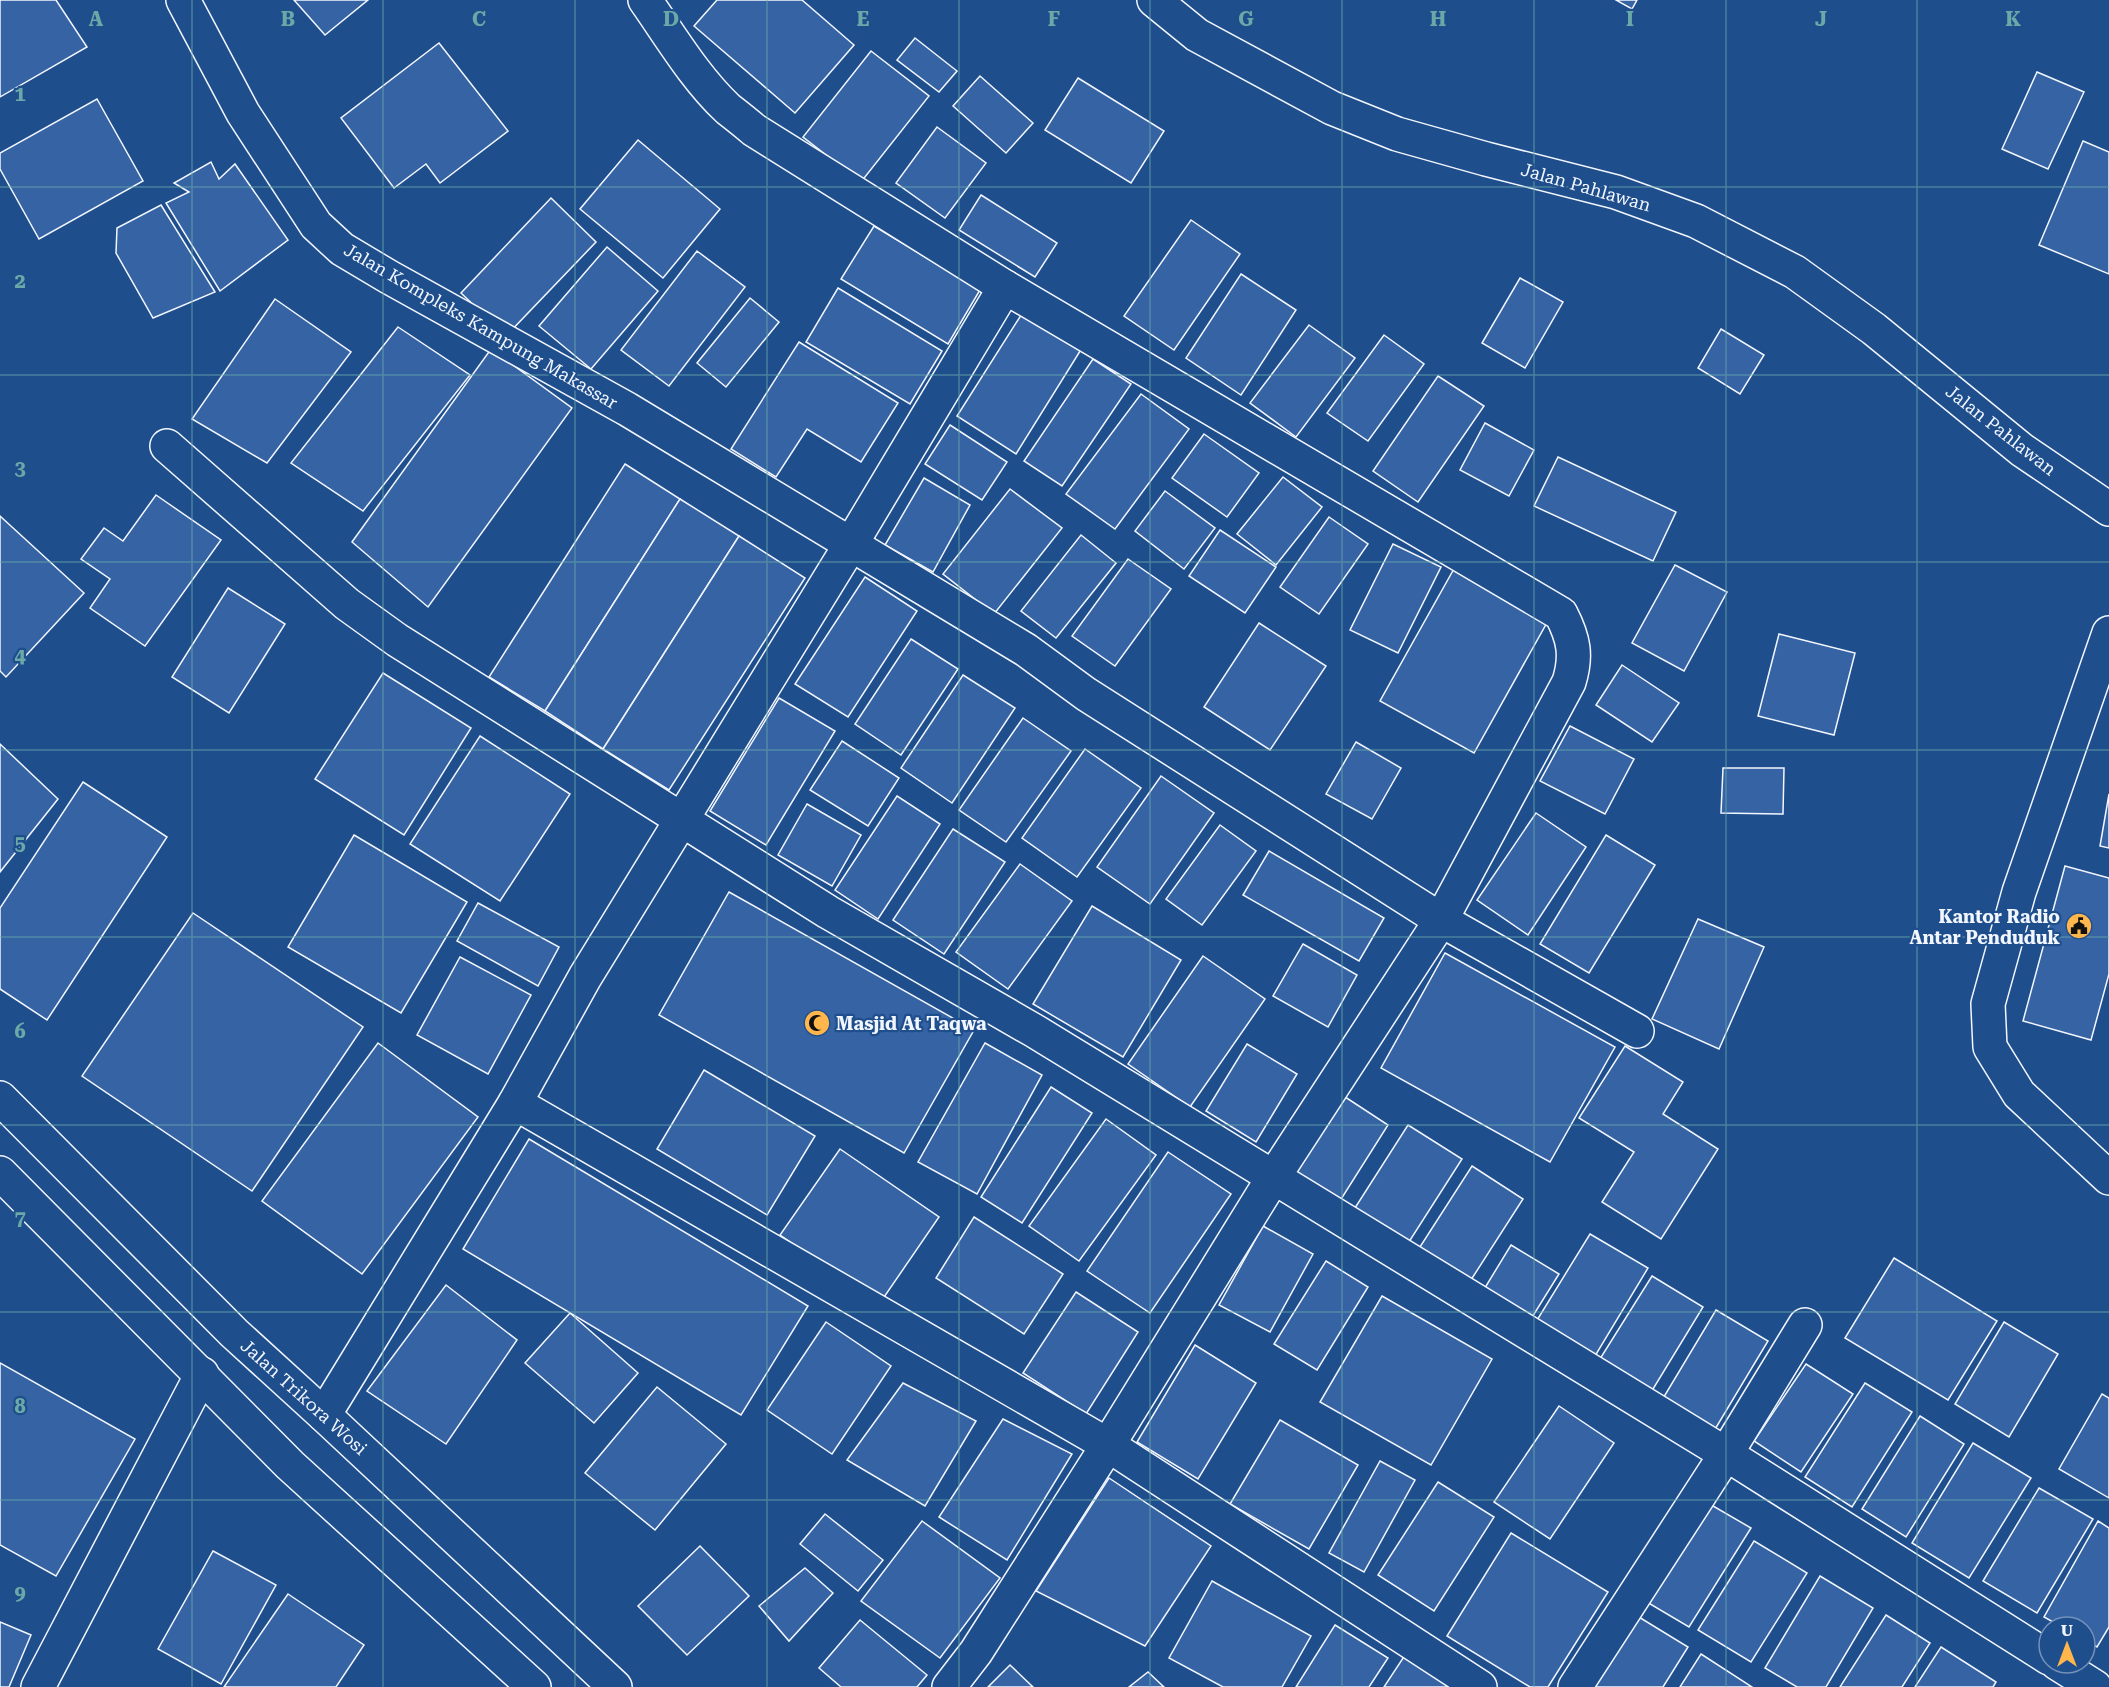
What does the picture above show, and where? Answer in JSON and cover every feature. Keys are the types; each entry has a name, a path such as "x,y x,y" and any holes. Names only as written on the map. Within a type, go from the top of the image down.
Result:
{"main road":[{"name":"Jalan Kompleks Kampung Makassar","path":"183,0 243,113 316,225 342,249 627,410 851,544 1026,650 1086,694 1441,920 1637,1031"},
{"path":"645,0 701,77 727,108 754,130 1005,287 1561,614 1569,629 1573,648 1574,664 1569,682 1441,920 1273,1178 1108,1445 976,1652 949,1687"},
{"name":"Jalan Pahlawan","path":"1154,0 1197,35 1332,108 1397,134 1616,192 1696,221 1795,272 1874,329 2022,450 2109,509"},
{"path":"324,1415 515,1103 585,977 851,544 1005,287"},
{"path":"167,446 347,604 406,645 828,912 1032,1030 1726,1454 2037,1650"},
{"path":"2109,633 2019,892 1988,1004 1990,1047 2019,1094 2109,1178"},
{"name":"Jalan Trikora Wosi","path":"0,1098 234,1333 615,1687"},
{"path":"515,1103 1108,1445 1480,1687"},
{"path":"0,1173 290,1465 534,1687"},
{"path":"1575,1687 1726,1454 1805,1325"},
{"path":"38,1687 202,1374"},
{"path":"2076,1675 2095,1687"}],"building":[{"path":"0,0 56,0 87,47 0,97"},
{"path":"294,0 368,0 325,35"},
{"path":"717,0 802,0 854,45 795,113 694,26"},
{"path":"1616,0 1637,0 1632,9"},
{"path":"915,38 957,71 939,92 897,60"},
{"path":"439,43 508,131 440,183 426,164 394,188 341,118"},
{"path":"871,51 929,96 861,182 803,137"},
{"path":"2037,72 2084,92 2048,169 2002,149"},
{"path":"980,76 1033,123 1006,153 953,106"},
{"path":"1078,78 1164,131 1131,183 1045,130"},
{"path":"97,99 143,181 39,239 0,169 0,153"},
{"path":"937,127 986,163 945,218 896,183"},
{"path":"638,140 720,209 663,278 580,209"},
{"path":"2083,141 2109,152 2109,274 2039,245"},
{"path":"211,162 219,179 235,164 288,240 220,291 166,203 189,192 174,183"},
{"path":"981,195 1057,243 1035,277 959,230"},
{"path":"551,198 596,242 506,336 461,293"},
{"path":"161,205 215,292 153,318 116,253 117,228"},
{"path":"1191,220 1240,254 1174,350 1124,316"},
{"path":"874,226 980,290 948,344 841,279"},
{"path":"607,247 658,291 591,369 539,326"},
{"path":"697,251 745,287 669,386 621,350"},
{"path":"1241,274 1296,310 1241,395 1186,358"},
{"path":"1520,278 1563,302 1525,368 1482,343"},
{"path":"838,288 942,351 910,404 806,342"},
{"path":"750,298 779,322 726,387 697,363"},
{"path":"275,299 351,352 267,463 192,419"},
{"path":"1023,312 1082,348 1016,454 957,416"},
{"path":"1309,325 1355,358 1296,437 1250,403"},
{"path":"398,327 470,375 363,511 291,463"},
{"path":"1721,329 1764,355 1740,394 1698,368"},
{"path":"1384,335 1424,364 1368,441 1327,413"},
{"path":"799,342 898,403 861,462 807,429 776,477 731,449"},
{"path":"491,349 572,408 428,607 352,542"},
{"path":"1093,359 1131,384 1062,486 1024,461"},
{"path":"1438,376 1484,406 1418,502 1373,471"},
{"path":"1141,394 1189,429 1115,529 1066,494"},
{"path":"1485,423 1534,450 1509,496 1460,470"},
{"path":"950,425 1007,462 982,500 925,464"},
{"path":"1204,434 1259,473 1227,517 1172,478"},
{"path":"1558,457 1676,512 1653,561 1534,506"},
{"path":"625,464 680,499 545,711 489,677"},
{"path":"1283,477 1322,507 1276,565 1237,534"},
{"path":"924,478 970,505 933,572 885,545"},
{"path":"1010,489 1062,528 994,614 943,574"},
{"path":"1165,491 1215,528 1184,569 1135,531"},
{"path":"156,495 221,540 145,646 90,608 110,579 81,559 104,528 123,541"},
{"path":"680,499 739,536 603,749 545,711"},
{"path":"0,516 84,593 6,677 0,671"},
{"path":"1329,517 1368,544 1319,614 1280,587"},
{"path":"1220,530 1276,567 1245,613 1189,576"},
{"path":"1081,535 1116,563 1056,638 1021,611"},
{"path":"739,536 805,578 669,790 603,749"},
{"path":"1393,544 1441,567 1398,653 1350,630"},
{"path":"1128,559 1171,589 1115,666 1072,636"},
{"path":"1675,565 1727,592 1684,671 1632,643"},
{"path":"1455,567 1549,619 1474,753 1380,701"},
{"path":"865,577 917,611 848,717 795,684"},
{"path":"228,588 285,624 229,713 172,677"},
{"path":"1259,623 1326,666 1270,750 1204,707"},
{"path":"1779,634 1855,653 1834,735 1758,716"},
{"path":"911,639 958,669 901,755 855,724"},
{"path":"1622,665 1679,703 1652,742 1596,705"},
{"path":"383,673 471,728 404,835 315,779"},
{"path":"963,675 1015,708 952,803 901,768"},
{"path":"779,698 835,731 766,845 710,811"},
{"path":"1023,718 1071,751 1006,842 959,810"},
{"path":"1570,726 1634,759 1605,814 1540,781"},
{"path":"480,736 570,794 500,901 410,844"},
{"path":"842,741 899,778 868,826 810,790"},
{"path":"1356,742 1401,768 1372,819 1326,794"},
{"path":"0,744 58,799 0,872"},
{"path":"1085,749 1141,788 1077,877 1022,838"},
{"path":"1723,768 1784,768 1783,814 1721,813"},
{"path":"1161,776 1214,813 1150,904 1097,867"},
{"path":"83,782 167,837 47,1020 0,989 0,908"},
{"path":"2109,794 2109,848 2100,846"},
{"path":"897,796 940,824 878,919 835,890"},
{"path":"807,804 861,835 832,886 778,855"},
{"path":"1536,813 1586,847 1528,935 1477,900"},
{"path":"1220,825 1256,851 1202,925 1166,899"},
{"path":"953,829 1005,862 944,954 893,920"},
{"path":"354,835 467,902 401,1013 288,947"},
{"path":"1606,835 1655,865 1589,973 1540,944"},
{"path":"1269,851 1384,918 1359,961 1243,895"},
{"path":"1020,864 1072,901 1008,989 956,952"},
{"name":"Kantor Radio Antar Penduduk","path":"2065,866 2109,878 2109,974 2091,1040 2023,1021"},
{"name":"Masjid At Taqwa","path":"729,892 974,1030 904,1153 659,1015"},
{"path":"478,903 559,947 538,986 457,941"},
{"path":"1092,906 1181,960 1123,1057 1033,1004"},
{"path":"193,913 363,1027 252,1191 82,1076"},
{"path":"1698,919 1764,947 1719,1049 1652,1019"},
{"path":"1303,944 1357,975 1328,1027 1273,996"},
{"path":"1445,953 1615,1047 1550,1162 1381,1068"},
{"path":"1203,956 1265,999 1190,1107 1128,1064"},
{"path":"460,957 531,995 488,1074 417,1035"},
{"path":"378,1043 478,1117 362,1274 262,1201"},
{"path":"985,1043 1042,1075 977,1194 918,1162"},
{"path":"1247,1044 1297,1074 1256,1142 1206,1111"},
{"path":"1625,1046 1683,1082 1663,1114 1718,1149 1661,1239 1602,1202 1634,1152 1579,1118"},
{"path":"704,1070 815,1136 767,1215 657,1149"},
{"path":"1051,1087 1092,1113 1022,1223 981,1197"},
{"path":"1339,1093 1388,1125 1338,1204 1288,1172"},
{"path":"1106,1119 1156,1155 1079,1261 1029,1226"},
{"path":"1408,1125 1462,1159 1407,1245 1353,1211"},
{"path":"529,1139 808,1306 741,1415 463,1249"},
{"path":"840,1149 939,1217 880,1303 780,1235"},
{"path":"1168,1152 1231,1194 1150,1313 1087,1271"},
{"path":"1472,1166 1523,1199 1469,1283 1418,1250"},
{"path":"974,1217 1063,1274 1024,1334 936,1278"},
{"path":"1263,1226 1313,1254 1270,1332 1219,1305"},
{"path":"1590,1234 1648,1268 1592,1361 1534,1325"},
{"path":"1511,1245 1559,1274 1531,1319 1483,1291"},
{"path":"1894,1258 1997,1321 1948,1400 1845,1338"},
{"path":"1326,1261 1368,1287 1317,1370 1274,1344"},
{"path":"1652,1276 1703,1307 1650,1394 1598,1362"},
{"path":"446,1285 517,1340 446,1444 367,1391"},
{"path":"1076,1292 1138,1332 1086,1414 1023,1373"},
{"path":"1382,1296 1492,1359 1431,1465 1320,1402"},
{"path":"1716,1310 1768,1341 1714,1431 1662,1400"},
{"path":"570,1313 638,1373 594,1423 525,1363"},
{"path":"826,1322 891,1366 832,1454 767,1410"},
{"path":"2004,1322 2058,1354 2009,1437 1955,1404"},
{"path":"1195,1345 1256,1383 1198,1479 1137,1442"},
{"path":"0,1363 135,1439 56,1576 0,1545"},
{"path":"1806,1364 1853,1394 1801,1472 1754,1441"},
{"path":"903,1383 976,1421 925,1506 847,1460"},
{"path":"1865,1383 1912,1412 1852,1507 1805,1477"},
{"path":"657,1387 726,1444 655,1530 585,1473"},
{"path":"2102,1394 2109,1398 2109,1498 2059,1469"},
{"path":"1559,1406 1614,1443 1550,1539 1494,1502"},
{"path":"1920,1416 1964,1444 1906,1537 1862,1509"},
{"path":"1003,1419 1072,1454 1007,1560 939,1517"},
{"path":"1280,1420 1358,1465 1309,1549 1230,1504"},
{"path":"1973,1443 2031,1478 1969,1578 1912,1543"},
{"path":"1380,1461 1415,1480 1364,1572 1329,1553"},
{"path":"1109,1478 1211,1546 1145,1646 1036,1591"},
{"path":"1438,1482 1494,1517 1434,1611 1378,1575"},
{"path":"2039,1488 2093,1519 2037,1613 1983,1581"},
{"path":"1701,1499 1751,1528 1689,1627 1640,1598"},
{"path":"825,1514 883,1560 858,1591 800,1544"},
{"path":"922,1521 1000,1578 940,1658 861,1601"},
{"path":"2098,1521 2109,1528 2109,1627 2097,1647 2097,1615 2045,1615"},
{"path":"1511,1533 1608,1592 1548,1687 1530,1687 1447,1636"},
{"path":"1754,1541 1807,1573 1751,1662 1698,1630"},
{"path":"700,1546 749,1596 687,1655 638,1606"},
{"path":"213,1551 276,1585 221,1684 158,1649"},
{"path":"805,1568 833,1593 789,1641 759,1606"},
{"path":"1820,1576 1873,1608 1826,1687 1797,1687 1765,1668"},
{"path":"1212,1581 1311,1636 1282,1687 1223,1687 1169,1658"},
{"path":"288,1594 364,1645 336,1687 224,1687"},
{"path":"1629,1611 1688,1647 1663,1687 1583,1687"},
{"path":"1886,1615 1930,1643 1902,1687 1840,1687"},
{"path":"860,1620 927,1675 917,1687 841,1687 819,1668"},
{"path":"0,1622 31,1635 9,1687 0,1687"},
{"path":"1335,1625 1388,1658 1369,1687 1296,1687"},
{"path":"1941,1647 1996,1682 1993,1687 1915,1687"},
{"path":"1407,1652 1453,1687 1384,1687"},
{"path":"1701,1654 1752,1687 1680,1687"},
{"path":"1010,1665 1033,1687 988,1687"},
{"path":"1148,1672 1164,1687 1129,1687"}],"place":[{"name":"Kantor Radio Antar Penduduk","path":"2079,926"},
{"name":"Masjid At Taqwa","path":"817,1023"}]}
